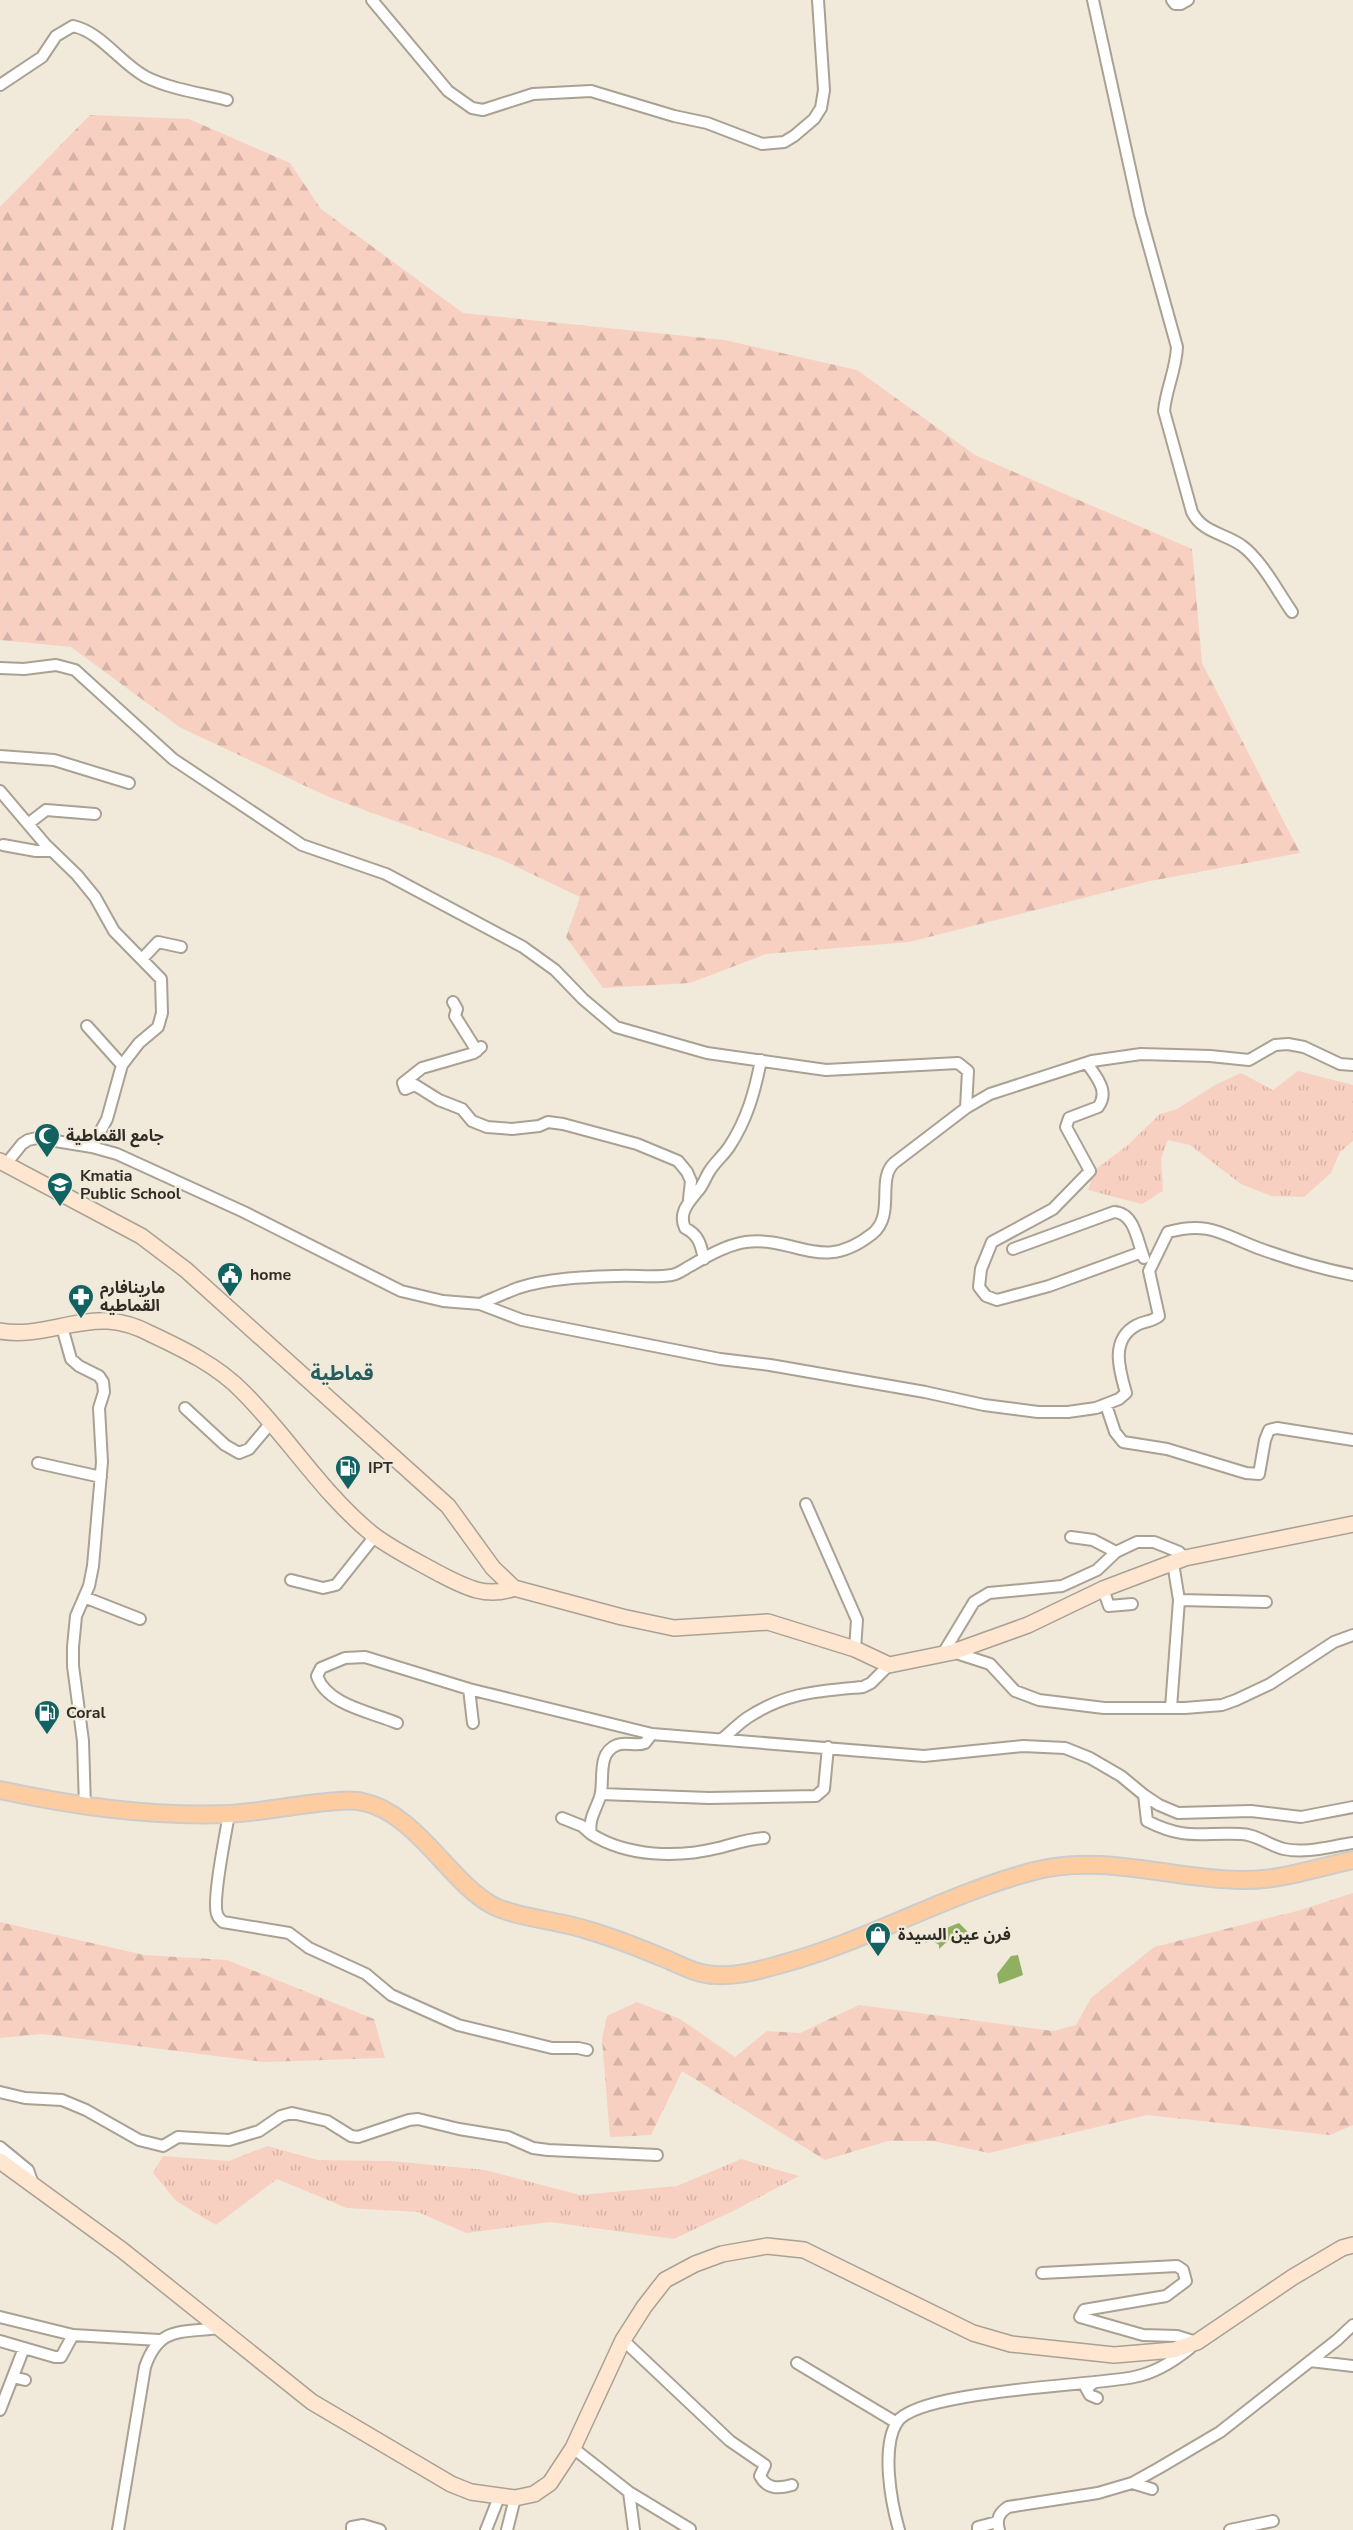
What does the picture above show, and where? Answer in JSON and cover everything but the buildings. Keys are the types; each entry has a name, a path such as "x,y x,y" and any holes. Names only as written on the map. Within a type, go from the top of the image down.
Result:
{"main road":[{"path":"3,1162 141,1236 186,1270 447,1506 493,1568 514,1588 622,1617 674,1628 768,1622 855,1649 889,1665 947,1654 1028,1625 1103,1589 1179,1561 1353,1524"},
{"path":"0,1331 33,1332 87,1322 107,1321 123,1323 149,1333 193,1355 243,1391 330,1493 375,1536 450,1579 484,1594 501,1593 514,1588"},
{"path":"0,1790 85,1807 151,1812 229,1814 304,1804 350,1800 365,1802 407,1825 473,1892 492,1905 585,1929 636,1946 702,1974 744,1974 819,1954 990,1885 1035,1870 1071,1865 1130,1868 1247,1880 1297,1875 1353,1860"},
{"path":"0,2161 135,2260 312,2402 451,2484 471,2492 515,2498 534,2494 550,2482 573,2448 623,2340 665,2280 722,2254 767,2246 804,2250 973,2334 1011,2344 1114,2355 1173,2350 1197,2342 1293,2277 1342,2248 1353,2245"}],"street":[{"path":"372,0 448,91 472,108 483,110 533,94 591,91 707,123 762,144 784,142 794,136 814,119 821,108 824,90 818,0"},
{"path":"1093,0 1142,225 1177,347 1176,364 1164,411 1192,512 1197,523 1243,546 1266,573 1292,612"},
{"path":"1172,0 1175,4 1181,4 1188,0"},
{"path":"0,85 42,57 56,36 73,26 90,32 129,66 147,77 168,85 227,100"},
{"path":"0,668 24,669 56,665 75,670 173,759 302,845 386,874 524,947 555,970 583,999 616,1027 707,1053 826,1070 958,1063 968,1071 966,1108"},
{"path":"0,756 54,760 129,783"},
{"path":"0,791 95,897 114,931 143,958 161,979 162,1013 158,1027 139,1043 122,1065 107,1119 92,1147"},
{"path":"28,824 46,810 95,814"},
{"path":"3,845 36,851 52,851"},
{"path":"143,958 158,942 181,947"},
{"path":"453,1002 457,1009 455,1016 479,1049 457,1059 438,1062 422,1068 403,1083 405,1089 415,1085 439,1100 462,1109 472,1121 487,1127 512,1129 539,1126 548,1122 563,1124 637,1144 678,1161 691,1181 689,1199 682,1222 685,1228 694,1233 701,1245 704,1259"},
{"path":"87,1026 122,1065"},
{"path":"480,1304 519,1288 548,1282 616,1275 669,1276 745,1242 782,1245 816,1252 843,1252 866,1239 881,1225 885,1212 889,1167 966,1108 998,1090 1087,1063 1141,1053 1249,1060 1275,1045 1288,1044 1304,1047 1340,1064 1353,1065"},
{"path":"689,1199 696,1193 708,1173 731,1145 748,1112 761,1060"},
{"path":"1087,1063 1104,1090 1104,1097 1098,1107 1069,1118 1066,1127 1090,1171 1053,1209 992,1242 981,1269 978,1287 986,1296 997,1300 1049,1286 1142,1252"},
{"path":"3,1162 22,1144 37,1138 92,1147 163,1173 401,1291 443,1301 480,1304 522,1320 720,1359 770,1365 926,1392 984,1406 1038,1412 1068,1412 1096,1408 1119,1399 1125,1393 1118,1360 1122,1337 1130,1329 1159,1316 1149,1271 1129,1217 1123,1212 1114,1212 1013,1249"},
{"path":"1149,1271 1168,1232 1181,1228 1199,1228 1217,1230 1258,1248 1353,1275"},
{"path":"62,1327 71,1359 79,1366 99,1376 103,1382 104,1392 99,1408 102,1462 93,1566 76,1616 73,1666 83,1742 85,1807"},
{"path":"1106,1405 1115,1432 1123,1442 1167,1449 1246,1473 1259,1474 1269,1430 1277,1428 1353,1440"},
{"path":"186,1408 235,1452 243,1453 249,1449 270,1424"},
{"path":"38,1462 101,1478"},
{"path":"806,1504 857,1620 855,1649"},
{"path":"291,1580 323,1588 336,1585 375,1536"},
{"path":"1071,1537 1093,1540 1116,1552"},
{"path":"1172,1708 1179,1600 1179,1552 1155,1542 1137,1542 1116,1552 1096,1570 1062,1586 989,1593 974,1602 947,1654 990,1664 1016,1691 1039,1700 1104,1708 1172,1708 1222,1705 1270,1684 1334,1642 1353,1635"},
{"path":"1103,1589 1109,1606 1132,1604"},
{"path":"84,1597 140,1619"},
{"path":"1179,1600 1266,1602"},
{"path":"397,1723 356,1707 327,1692 320,1686 317,1676 321,1668 345,1659 365,1658 469,1689 652,1734 924,1756 1023,1746 1065,1748 1090,1758 1121,1776 1159,1805 1178,1813 1251,1811 1301,1817 1353,1807"},
{"path":"722,1739 747,1718 778,1701 801,1693 863,1687 871,1683 889,1665"},
{"path":"469,1689 473,1723"},
{"path":"591,1834 592,1815 601,1794 600,1780 603,1763 610,1750 616,1745 625,1743 640,1745 645,1743 652,1734"},
{"path":"601,1794 709,1798 816,1796 822,1794 824,1789 828,1747"},
{"path":"1144,1795 1147,1821 1167,1831 1183,1835 1244,1834 1285,1850 1310,1850 1353,1843"},
{"path":"229,1814 219,1872 216,1909 218,1917 223,1922 290,1933 309,1948 366,1974 391,1995 458,2025 552,2048 587,2050"},
{"path":"562,1818 582,1826 591,1834 616,1846 654,1854 718,1848 745,1839 764,1838"},
{"path":"0,2092 62,2100 86,2110 139,2140 163,2146 178,2137 229,2140 259,2131 281,2116 292,2113 327,2121 351,2136 358,2137 418,2119 508,2137 532,2148 548,2151 657,2155"},
{"path":"0,2147 28,2170 33,2184"},
{"path":"1042,2273 1177,2266 1183,2270 1186,2281 1166,2296 1084,2310 1080,2317 1143,2335 1177,2336 1197,2342"},
{"path":"0,2317 73,2335 159,2340"},
{"path":"978,2530 978,2527 998,2526 1001,2512 1008,2507 1098,2493 1132,2482 1191,2451 1220,2432 1353,2325"},
{"path":"118,2530 145,2367 151,2349 159,2340 172,2334 218,2328"},
{"path":"0,2341 61,2357 73,2335"},
{"path":"623,2340 730,2441 765,2465 760,2476 764,2483 778,2489 792,2485"},
{"path":"899,2530 888,2482 891,2442 897,2423 905,2414 949,2401 1025,2387 1134,2377 1174,2361 1197,2342"},
{"path":"0,2410 24,2348"},
{"path":"1310,2361 1353,2366"},
{"path":"797,2363 897,2423"},
{"path":"13,2377 25,2380"},
{"path":"1097,2398 1090,2395 1086,2388 1098,2380"},
{"path":"573,2448 629,2492 690,2529"},
{"path":"1132,2482 1152,2489"},
{"path":"629,2492 634,2530"},
{"path":"486,2530 499,2497"},
{"path":"507,2530 515,2498"},
{"path":"1230,2530 1273,2521"},
{"path":"352,2530 352,2527 357,2525 380,2530"}],"green space":[{"path":"90,115 189,119 290,163 321,209 463,313 724,340 857,370 975,455 1192,549 1202,663 1300,853 1150,881 909,942 766,954 690,983 603,988 566,937 580,897 500,859 331,798 181,728 71,647 0,640 0,207"},
{"path":"1298,1071 1353,1085 1353,1141 1340,1152 1331,1173 1304,1197 1271,1196 1241,1184 1190,1145 1168,1140 1161,1158 1163,1191 1142,1204 1088,1190 1095,1170 1129,1144 1160,1114 1177,1109 1215,1085 1241,1073 1273,1090"},
{"path":"1353,1893 1353,2125 1330,2135 1147,2115 989,2153 933,2141 888,2141 825,2160 682,2071 651,2135 610,2137 602,2039 607,2016 637,2002 680,2019 735,2057 767,2031 800,2033 859,2005 1053,2031 1076,2025 1091,1998 1154,1947 1301,1910"},
{"path":"0,1922 144,1955 227,1960 374,2019 385,2058 264,2062 42,2034 0,2038"},
{"path":"267,2146 318,2160 391,2161 485,2170 580,2195 677,2186 741,2159 799,2176 674,2239 550,2222 466,2233 418,2212 347,2208 277,2179 216,2225 176,2201 153,2173 163,2156 229,2161"}],"shaded area":[{"path":"959,1923 967,1931 968,1937 963,1940 957,1942 949,1940 939,1949 939,1945 933,1941 925,1943 936,1933"},
{"path":"1018,1955 1023,1975 999,1984 997,1974 1011,1956"}],"place":[{"name":"جامع القماطية","path":"47,1159"},
{"name":"Kmatia Public School","path":"60,1208"},
{"name":"home","path":"230,1298"},
{"name":"مارينافارم القماطيه","path":"81,1320"},
{"name":"IPT","path":"348,1491"},
{"name":"Coral","path":"47,1736"},
{"name":"فرن عين السيدة","path":"878,1958"}],"district":[{"name":"قماطية","path":"342,1373"}]}
